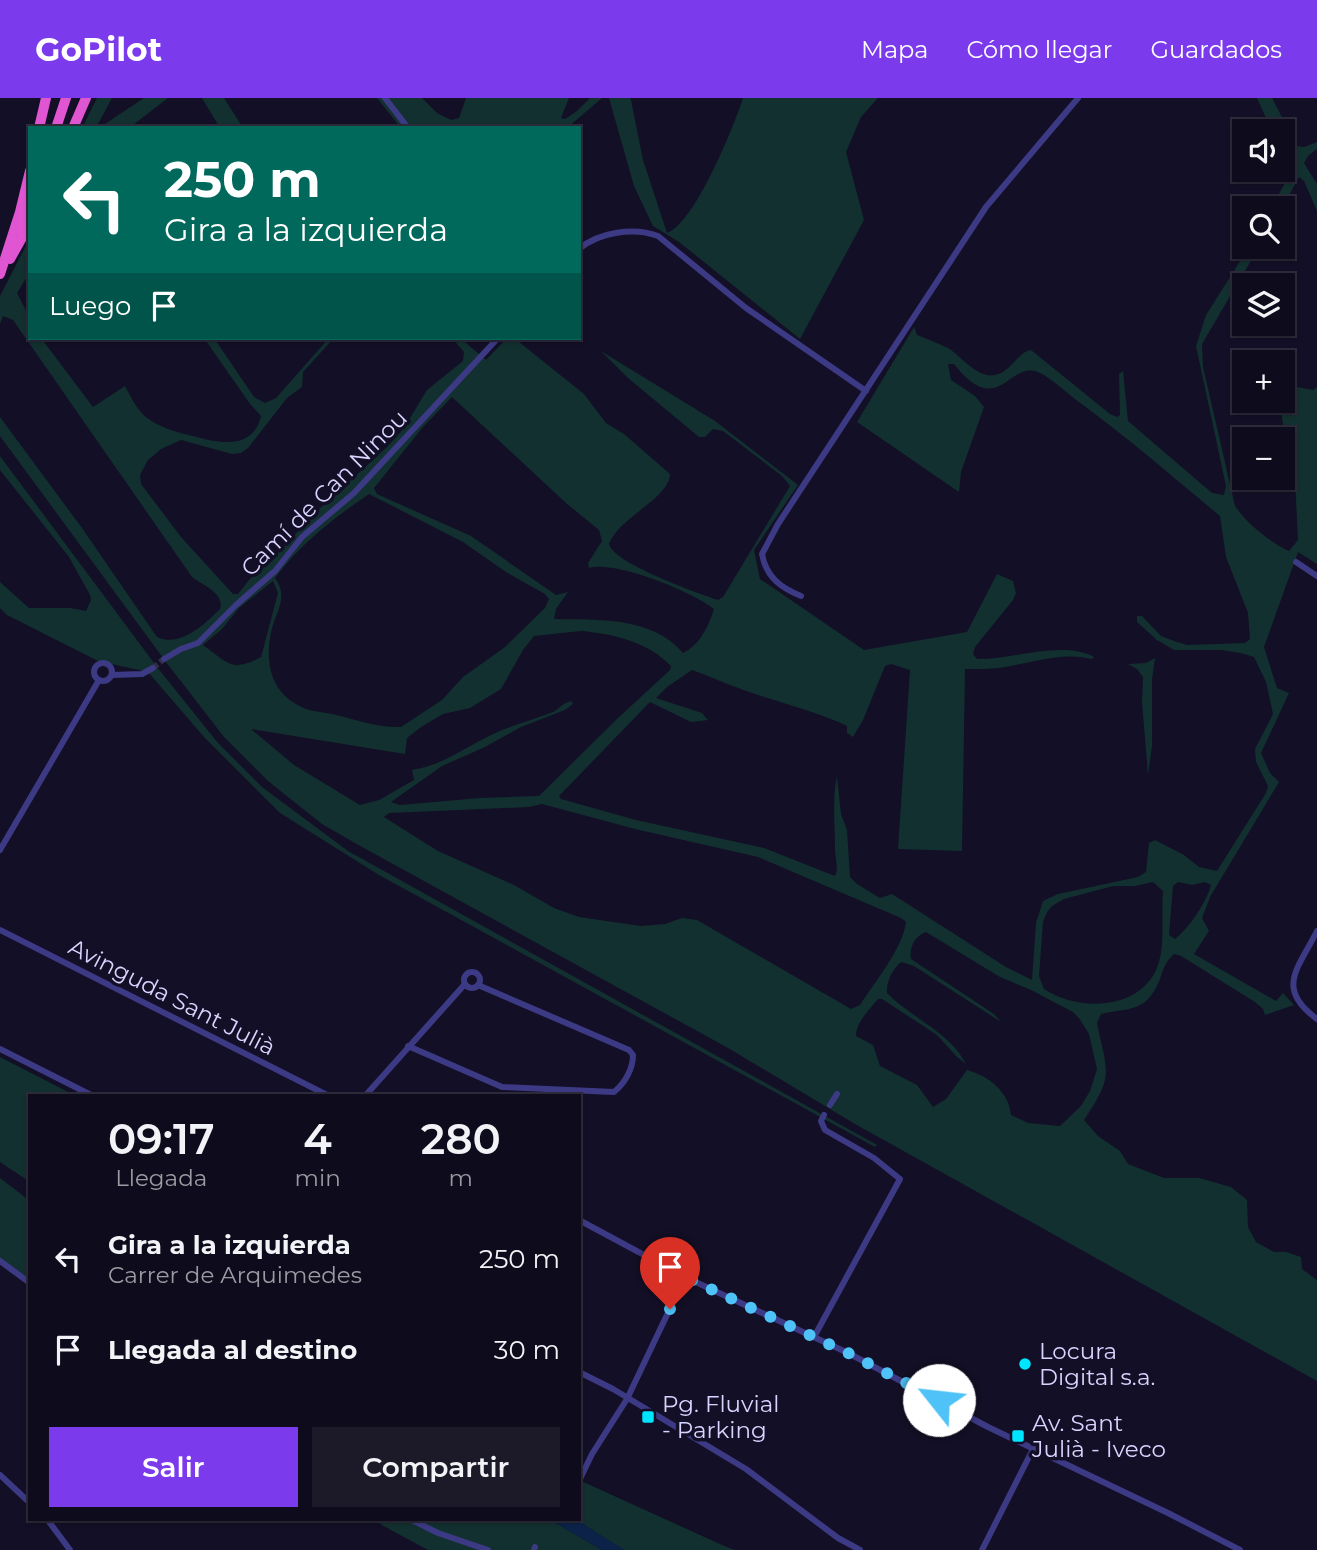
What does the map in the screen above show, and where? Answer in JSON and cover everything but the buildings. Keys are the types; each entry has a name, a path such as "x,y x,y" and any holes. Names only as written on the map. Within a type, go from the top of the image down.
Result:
{"highway":[{"path":"39,126 46,98"},
{"path":"57,126 66,98"},
{"path":"74,126 86,98"},
{"path":"0,275 28,179"},
{"path":"0,275 28,213"},
{"path":"0,275 28,226"}],"street":[{"path":"385,98 406,126"},
{"path":"802,596 785,589 765,570 762,554 778,524 986,206 1078,98"},
{"path":"581,245 612,234 647,233 658,236 746,308 866,391"},
{"name":"Camí de Can Ninou","path":"164,659 180,649 198,643 275,571 302,537 354,492 496,340"},
{"path":"1296,562 1317,576"},
{"path":"99,664 108,664 111,674 107,680 99,680 94,673 95,668 99,664"},
{"path":"111,674 142,674 153,668"},
{"path":"0,850 99,680"},
{"name":"Avinguda Sant Julià","path":"0,930 325,1094"},
{"path":"1317,931 1293,984 1296,1000 1317,1019"},
{"path":"367,1094 465,984 465,976 472,972 479,977 478,985"},
{"path":"408,1046 502,1087 614,1092 625,1080 633,1062 633,1055 629,1050 478,985 472,988 465,984"},
{"path":"0,1049 89,1094"},
{"path":"830,1105 837,1094"},
{"path":"814,1337 900,1179 874,1158 825,1130 821,1121 824,1115"},
{"path":"581,1221 685,1277 906,1382 1033,1449 1240,1550"},
{"path":"0,1261 28,1282"},
{"path":"581,1477 592,1454 627,1399 685,1277"},
{"path":"581,1373 613,1389 746,1469 838,1538 860,1550"},
{"path":"982,1550 1033,1449"},
{"path":"0,1475 28,1501"},
{"path":"48,1521 70,1550"},
{"path":"414,1521 438,1533 488,1550"}],"green space":[{"path":"97,98 112,98 98,126 83,126"},
{"path":"144,98 168,98 132,126 102,126"},
{"path":"202,98 224,98 242,126 219,126"},
{"path":"377,98 422,98 437,113 451,120 459,118 466,98 569,98 561,118 565,119 590,98 602,98 569,126 399,126"},
{"path":"609,98 631,100 643,160 667,233 678,225 701,193 743,98 878,98 861,117 846,152 864,220 800,339 679,242 653,226 634,186"},
{"path":"1257,98 1272,98 1283,119 1267,119"},
{"path":"1295,142 1297,146 1304,147 1317,142 1317,149 1304,163 1317,184 1317,211 1304,181 1299,177 1289,196 1278,196 1286,182 1295,182"},
{"path":"28,242 28,275 17,293 28,314 28,340 43,340 93,407 125,386 140,411 152,421 175,431 223,442 243,440 251,435 261,416 205,340 215,340 254,397 265,403 276,398 327,340 332,340 303,372 302,387 287,398 248,448 241,453 232,454 181,440 161,449 148,460 140,475 141,484 181,537 233,594 238,594 257,570 271,560 317,511 387,447 404,428 427,390 463,361 464,352 454,340 462,340 486,360 505,340 516,340 584,394 606,423 624,434 670,474 662,491 614,534 609,544 614,552 625,560 657,576 718,600 723,597 790,486 782,476 723,431 713,429 705,437 699,437 628,378 601,351 715,421 798,485 754,550 760,579 864,650 967,632 997,574 1013,581 1016,593 1013,600 975,647 973,654 977,659 1052,650 1081,652 1094,657 1056,657 999,668 965,669 962,851 898,849 910,670 891,664 885,666 863,720 853,737 847,733 847,726 841,723 692,670 656,698 702,713 708,720 691,722 650,702 559,796 561,799 636,820 764,848 835,876 837,866 834,803 837,776 841,814 847,830 850,877 880,898 892,894 1006,967 1032,980 1036,923 1043,901 1058,894 1138,877 1146,872 1149,843 1155,840 1184,855 1199,867 1217,871 1266,793 1268,786 1256,762 1255,749 1273,714 1266,682 1254,657 1221,650 1174,650 1157,640 1137,622 1137,616 1142,616 1161,636 1187,645 1245,643 1250,639 1248,613 1226,557 1220,516 1054,382 1029,370 993,388 982,388 954,364 948,364 951,380 975,396 984,407 961,472 959,492 857,422 914,327 917,335 948,348 982,374 1001,373 1022,354 1031,350 1117,417 1120,415 1119,374 1123,371 1128,421 1212,493 1224,495 1226,486 1196,346 1206,315 1232,274 1232,293 1202,344 1203,367 1235,506 1259,532 1289,551 1298,540 1295,427 1284,427 1282,413 1295,413 1295,387 1313,390 1317,387 1317,564 1298,552 1264,647 1277,688 1289,693 1261,753 1270,773 1279,782 1210,897 1202,918 1209,931 1194,954 1276,1001 1283,993 1294,1005 1265,1015 1255,1002 1174,954 1165,965 1155,990 1143,1003 1130,1009 1101,1014 1097,1023 1106,1073 1101,1092 1084,1120 1098,1136 1120,1151 1128,1164 1164,1178 1199,1178 1231,1187 1247,1200 1248,1227 1256,1242 1274,1252 1286,1252 1301,1257 1302,1269 1317,1280 1317,1381 855,1124 728,1048 353,842 322,824 268,781 224,737 0,436 0,417 82,528 157,637 166,640 192,633 220,609 219,598 207,586 192,577 13,320 3,316 0,324 0,296","holes":["452,397 566,503 599,530 602,541 588,563 589,568 617,569 653,579 689,594 714,609 699,640 683,653 656,632 640,626 606,620 554,619 556,609 568,592 556,595 471,536 377,494 374,488 423,427","369,494 463,542 549,599 545,608 505,647 463,677 442,700 401,727 392,727 314,711 300,706 279,689 269,660 272,628 281,602 281,591 275,578 307,542 343,512","273,581 278,593 261,657 243,664 230,664 203,645 222,629 239,608","581,631 606,634 641,645 662,658 671,666 670,670 539,796 400,805 391,802 442,766 521,727 565,710 573,704 571,701 553,712 499,731 444,760 412,770 414,780 379,800 360,805 294,765 251,729 405,754 407,738 421,727 443,714 470,708 501,689 534,636","542,804 635,829 758,857 901,918 906,922 900,943 860,1005 851,1009 697,920 682,918 665,924 641,926 579,917 554,908 514,885 438,851 384,817 389,813 529,807","1153,882 1163,891 1161,954 1152,978 1140,990 1126,998 1093,1004 1075,1002 1044,989 1039,976 1043,922 1052,906 1064,899 1113,886 1135,886","1178,882 1192,885 1205,882 1211,885 1192,921 1175,939 1169,935 1173,886","926,932 1000,977 1073,1012 1089,1034 1097,1069 1090,1091 1081,1106 1060,1126 1028,1123 1011,1115 1002,1092 983,1076 967,1070 946,1099 933,1107 917,1085 880,1066 873,1045 856,1036 864,1016 878,999 882,999 937,1035 966,1064 940,1034 887,993 891,976 901,962 914,966 1001,1022 994,1014 911,959 912,946 916,939"]},
{"path":"1241,259 1252,259 1244,273 1233,273"},
{"path":"0,456 157,667 218,743 262,787 348,851 877,1145 875,1147 379,875 280,813 204,737 148,672 98,661 7,615 0,608 0,582 29,608 70,608 86,611 91,600 69,557 0,470"},
{"path":"1155,658 1152,680 1152,746 1148,775 1142,702 1143,677 1137,669 1128,664 1146,663"},
{"path":"0,1057 72,1094 28,1094 28,1181 0,1162"},
{"path":"0,1178 28,1199 28,1278 0,1258"},
{"path":"581,1481 735,1550 624,1550 578,1521 581,1521"},
{"path":"381,1521 552,1521 602,1550 428,1550 380,1524"}],"water":[{"path":"552,1521 578,1521 624,1550 602,1550"}],"tunnel":[{"path":"153,668 164,659"}],"place":[{"name":"Locura Digital s.a.","path":"1025,1364"},
{"name":"Pg. Fluvial - Parking","path":"648,1417"},
{"name":"Av. Sant Julià - Iveco","path":"1018,1436"}],"route":[{"path":"670,1309 685,1277 848,1353 939,1400"}]}
